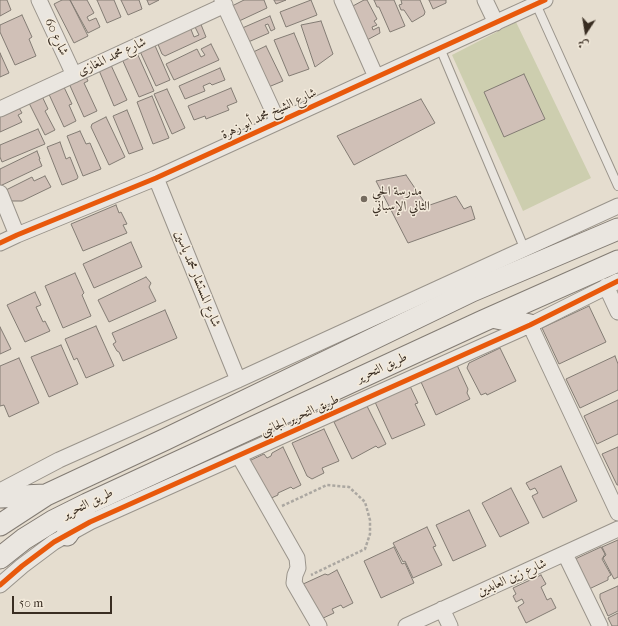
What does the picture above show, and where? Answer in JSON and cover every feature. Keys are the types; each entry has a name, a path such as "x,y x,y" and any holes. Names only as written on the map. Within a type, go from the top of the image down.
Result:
{"street":[{"name":"شارع 60","path":"38,0 74,75"},
{"path":"342,0 376,77"},
{"path":"485,0 496,23"},
{"name":"شارع محمد المغازى","path":"0,109 74,75 224,2"},
{"path":"224,2 278,122"},
{"name":"شارع الشيخ محمد أبو زهرة","path":"0,243 156,178 541,2"},
{"name":"شارع المستشار محمد ياسين","path":"156,178 238,380"},
{"path":"0,193 17,235"},
{"path":"0,491 59,460 525,250 618,206"},
{"name":"طريق التحرير","path":"0,525 46,495 127,458 479,288 618,229"},
{"name":"طريق التحرير","path":"0,558 24,539 53,521 87,504 492,317 618,261"},
{"path":"479,288 492,264"},
{"path":"612,284 618,312"},
{"name":"طريق التحرير الجانبى","path":"0,585 54,542 90,522 530,325 612,284"},
{"path":"492,317 530,325 618,513"},
{"path":"166,439 169,453 179,461"},
{"path":"239,456 297,558 298,568 294,583 319,626"},
{"path":"127,458 134,461 139,468 140,476 138,480"},
{"path":"0,497 46,495"},
{"path":"67,535 87,504"},
{"name":"شارع زين العابدين","path":"406,626 618,529"},
{"path":"564,554 600,626"},
{"path":"442,610 450,626"}],"lane":[{"path":"541,2 618,186"},
{"path":"440,48 525,250"}],"path":[{"path":"270,511 327,485 350,487 365,502 370,520 370,534 365,549 294,583"}],"green space":[{"path":"516,22 591,178 523,211 452,55"}],"building":[{"path":"0,0 7,0 11,10 0,16"},
{"path":"62,0 70,0 88,36 74,43 54,4"},
{"path":"70,0 87,0 94,13 87,17 89,21 96,18 100,27 88,33"},
{"path":"97,0 114,0 121,17 107,23"},
{"path":"121,0 139,0 142,9 128,15"},
{"path":"147,0 159,0 149,5"},
{"path":"244,0 264,0 267,8 237,22 230,7"},
{"path":"274,0 286,0 276,4"},
{"path":"311,0 317,15 286,27 280,12"},
{"path":"364,0 367,0 377,19 374,21 377,25 372,27 373,30 379,27 380,33 367,40 351,7"},
{"path":"374,0 394,0 405,26 390,32 379,7 377,7"},
{"path":"401,0 420,0 425,12 424,15 412,22 404,10 401,10 399,5 402,4"},
{"path":"429,0 446,0 446,3 433,9"},
{"path":"22,15 32,37 29,39 36,56 15,65 0,32 0,25"},
{"path":"270,16 275,29 271,31 268,24 265,25 269,33 246,43 240,29"},
{"path":"321,21 333,54 315,67 301,25"},
{"path":"200,22 206,37 165,56 162,54 157,42 190,27 194,37 199,35 194,25"},
{"path":"294,33 309,69 289,76 274,40"},
{"path":"153,41 170,80 156,86 138,47"},
{"path":"211,44 219,60 174,80 166,64 197,49 201,57 205,55 201,49"},
{"path":"266,46 283,81 266,88 249,54"},
{"path":"0,53 9,73 0,77"},
{"path":"137,53 154,91 139,97 122,59"},
{"path":"110,63 127,100 114,106 98,68"},
{"path":"220,68 225,80 212,85 210,83 203,86 205,91 185,99 179,86"},
{"path":"84,72 88,81 84,83 97,111 84,117 67,79"},
{"path":"524,74 545,119 504,137 484,92"},
{"path":"62,83 72,104 69,105 76,121 64,127 47,90"},
{"path":"231,88 237,102 227,106 229,110 206,119 205,116 194,120 188,106"},
{"path":"167,89 185,128 172,134 154,94"},
{"path":"41,94 48,109 45,111 55,130 45,135 28,101"},
{"path":"152,96 169,138 153,144 137,102"},
{"path":"421,99 435,123 354,165 337,136"},
{"path":"18,106 22,113 18,115 22,122 0,132 0,115"},
{"path":"127,110 143,149 129,154 113,116"},
{"path":"106,117 125,157 109,165 91,127 92,124"},
{"path":"38,129 45,144 2,162 0,157 0,145"},
{"path":"80,131 86,144 90,143 101,169 83,176 67,136"},
{"path":"60,142 66,159 70,157 78,177 77,179 62,185 47,147"},
{"path":"37,151 42,166 0,186 0,169"},
{"path":"406,175 427,206 456,196 464,209 471,206 475,219 408,243 376,181"},
{"path":"45,176 51,187 22,201 12,201 2,192 32,177 34,181"},
{"path":"116,205 119,213 121,212 127,224 123,225 127,233 83,251 71,224"},
{"path":"131,242 142,267 94,288 83,264"},
{"path":"75,273 84,293 82,295 91,316 63,328 45,286"},
{"path":"146,277 151,283 149,287 156,301 109,322 98,300"},
{"path":"35,292 41,305 36,307 43,322 45,321 50,331 25,342 7,305"},
{"path":"589,306 606,342 559,364 542,328"},
{"path":"165,310 177,338 123,361 113,344 116,342 112,333"},
{"path":"96,326 114,366 86,378 77,358 74,360 65,339"},
{"path":"0,327 11,349 0,354"},
{"path":"61,345 78,384 49,397 31,357"},
{"path":"500,348 516,381 487,395 486,393 481,395 467,368 469,363"},
{"path":"615,356 618,364 618,390 580,408 566,379"},
{"path":"19,358 39,403 9,417 4,405 0,406 0,366"},
{"path":"457,365 468,389 467,393 470,399 436,415 421,382"},
{"path":"410,386 418,403 415,404 425,425 392,439 375,402"},
{"path":"618,400 618,434 597,444 584,416"},
{"path":"367,406 386,444 378,448 376,446 352,459 334,422"},
{"path":"324,429 339,461 322,468 324,473 312,479 307,476 292,443"},
{"path":"283,447 301,485 293,489 291,487 267,500 249,461 264,454 267,458 271,456 272,453"},
{"path":"618,447 618,485 617,485 602,454"},
{"path":"561,466 577,501 543,518 532,496 538,493 535,488 530,490 526,483"},
{"path":"511,488 529,523 500,537 482,503"},
{"path":"469,510 486,546 453,561 436,525"},
{"path":"427,527 436,546 433,547 442,565 413,578 405,561 403,562 393,543"},
{"path":"618,540 618,577 614,579 603,558 606,555 602,547"},
{"path":"394,547 402,564 405,563 414,583 381,598 364,561"},
{"path":"601,547 605,554 602,559 611,575 608,577 608,580 587,590 573,560"},
{"path":"337,570 353,603 343,608 341,605 332,609 334,613 319,620 301,585"},
{"path":"541,575 546,584 541,587 547,600 551,598 556,608 526,623 518,607 524,603 522,599 516,602 513,596 516,594 513,588"},
{"path":"618,586 618,611 608,616 600,598 600,594"},
{"path":"618,613 618,626 612,626 608,618"}],"cycle path":[{"path":"0,243 156,178 545,0"},
{"path":"0,585 54,542 90,522 530,325 618,281"}],"place":[{"name":"مدرسة الحي الثاني الإسباني","path":"364,199"}]}
